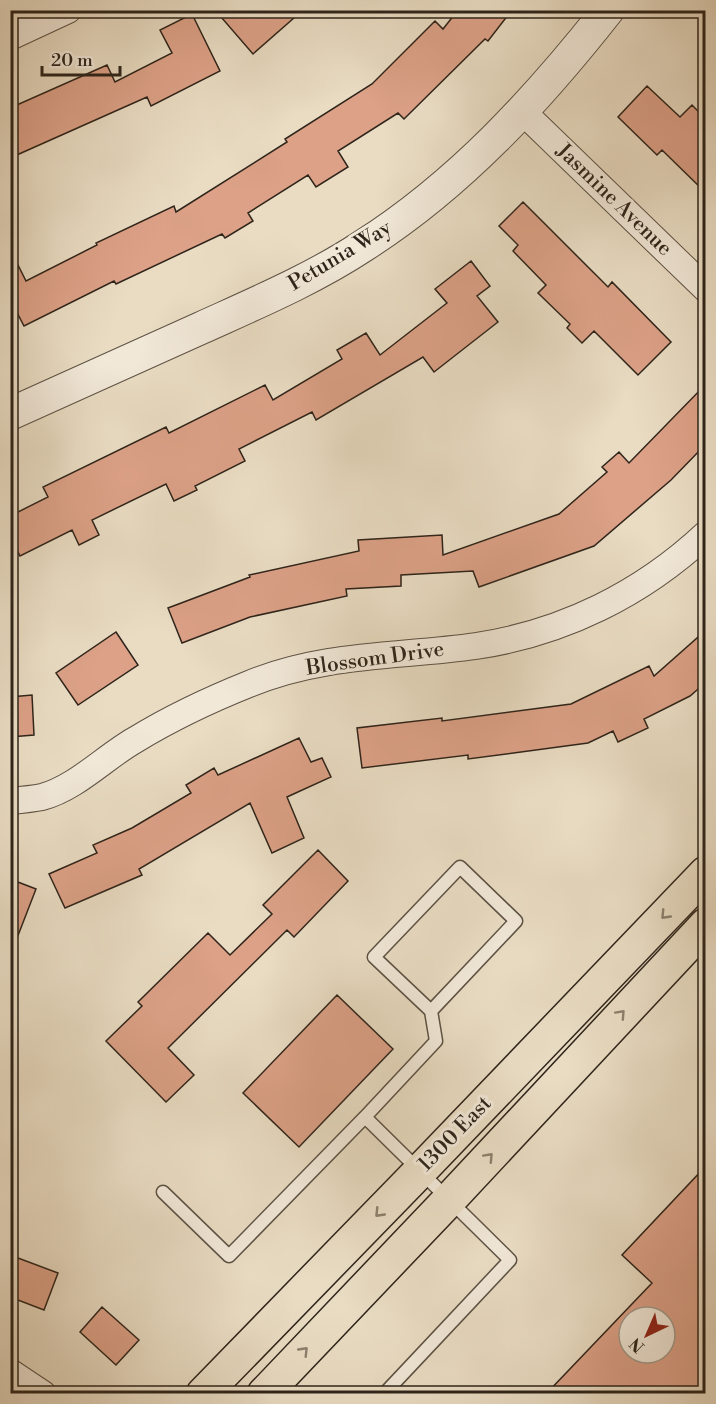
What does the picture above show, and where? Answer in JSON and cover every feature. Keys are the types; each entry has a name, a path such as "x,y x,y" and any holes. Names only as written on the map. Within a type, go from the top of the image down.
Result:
{"main road":[{"name":"1300 East","path":"203,1394 420,1172 705,873"},
{"name":"1300 East","path":"264,1394 449,1200 705,925"}],"street":[{"path":"10,37 68,10"},
{"name":"Petunia Way","path":"10,414 256,303 310,277 363,246 416,209 467,165 522,111 564,65 608,10"},
{"name":"Jasmine Avenue","path":"522,111 705,289"},
{"name":"Blossom Drive","path":"10,801 43,796 81,778 133,741 193,707 252,682 306,666 358,657 477,645 531,634 584,616 639,587 679,559 705,534"},
{"path":"10,1372 43,1394"}],"lane":[{"path":"163,1192 230,1257 436,1041 431,1011 374,957 460,867 516,921 431,1011"},
{"path":"365,1117 510,1260 384,1394"}],"building":[{"path":"215,10 303,10 253,54"},
{"path":"458,10 512,10 488,41 485,39 404,119 398,113 338,151 348,167 316,187 308,175 248,213 253,221 225,238 222,234 116,284 114,281 24,326 10,299 10,249 26,281 97,245 96,243 174,206 176,212 287,142 285,139 372,84 435,21 443,29"},
{"path":"192,14 220,71 151,106 147,97 10,158 10,108 107,65 115,82 172,53 160,30"},
{"path":"647,86 680,117 692,105 705,118 705,192 662,150 657,155 618,117"},
{"path":"523,202 608,287 612,282 671,342 638,375 594,331 582,343 567,328 570,324 538,293 546,285 513,251 518,245 499,226"},
{"path":"471,261 490,286 477,296 498,322 434,372 423,357 316,420 312,412 239,449 245,461 195,486 197,490 174,501 166,484 92,520 99,535 79,545 72,530 20,556 10,536 10,516 48,497 43,487 166,427 169,433 265,385 273,400 342,359 337,350 366,333 380,355 447,303 435,289"},
{"path":"705,385 705,445 671,480 594,546 479,587 473,571 401,575 401,586 346,589 347,596 250,617 182,643 168,608 250,577 249,575 359,551 358,540 442,535 443,555 559,514 607,472 602,467 619,452 629,463"},
{"path":"705,631 705,683 690,696 644,719 648,728 618,742 613,731 588,743 468,759 468,755 362,768 357,728 442,718 442,721 571,704 649,666 654,676"},
{"path":"116,632 138,665 78,705 56,673"},
{"path":"32,695 34,735 10,737 10,697"},
{"path":"299,738 311,762 322,758 331,777 287,797 304,838 272,853 250,803 139,869 142,875 65,908 49,874 97,853 93,845 132,828 191,793 186,785 214,768 218,775"},
{"path":"318,850 348,881 294,937 287,930 168,1048 194,1075 166,1102 106,1041 142,1006 138,1002 208,933 230,955 272,914 263,905"},
{"path":"10,879 36,889 12,951 10,951"},
{"path":"337,995 393,1049 299,1147 243,1093"},
{"path":"705,1167 705,1380 693,1394 546,1394 617,1320 617,1365 677,1365 677,1305 631,1305 652,1283 622,1255"},
{"path":"10,1255 58,1273 44,1310 10,1297"},
{"path":"102,1307 139,1340 116,1365 80,1332"}]}
